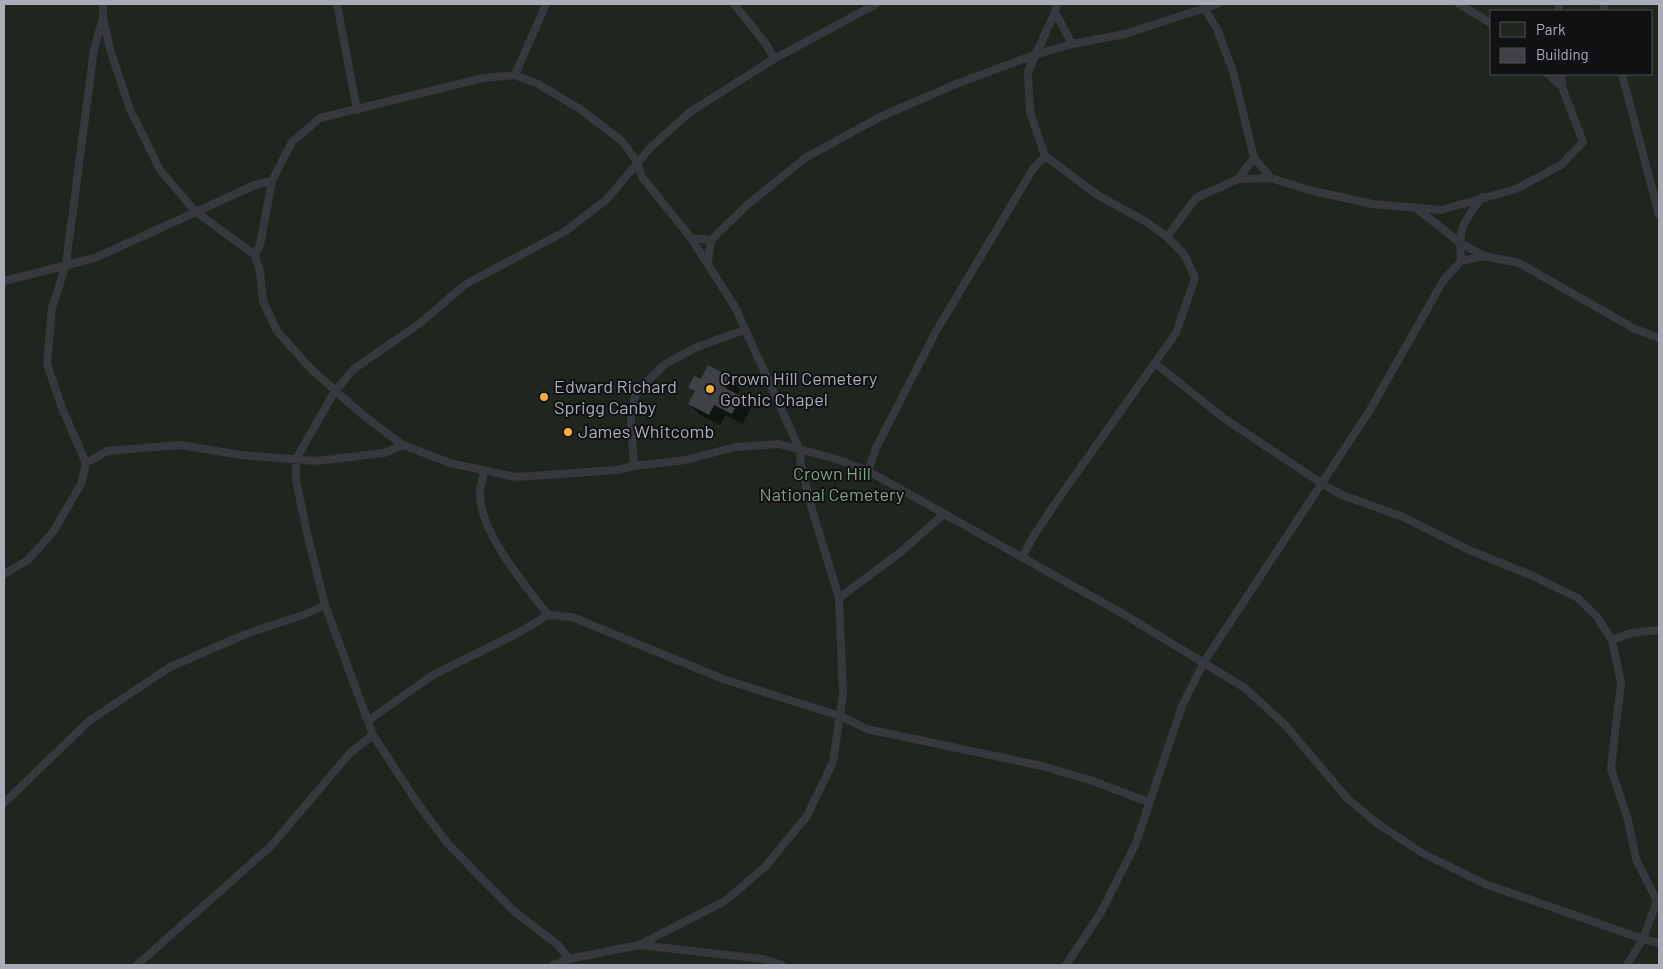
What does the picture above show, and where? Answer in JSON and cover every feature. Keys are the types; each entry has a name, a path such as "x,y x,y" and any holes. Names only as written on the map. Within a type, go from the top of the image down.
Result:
{"lane":[{"path":"4,574 28,560 53,532 81,484 86,463 62,408 47,364 52,308 66,264 94,49 102,19 103,4"},
{"path":"337,4 357,110"},
{"path":"516,75 546,4"},
{"path":"734,4 766,44 774,59"},
{"path":"569,959 558,945 515,912 447,843 418,804 373,735 370,720 326,605 306,529 296,480 296,459 335,391 354,369 420,323 466,284 564,232 606,200 637,162 690,112 774,59 876,4"},
{"path":"708,262 710,240 746,206 805,158 880,117 956,84 1034,54 1072,44 1125,34 1217,4"},
{"path":"1459,4 1490,23"},
{"path":"1056,8 1072,44"},
{"path":"1022,558 1054,504 1176,333 1195,278 1184,254 1167,236 1145,221 1099,196 1046,156 1030,112 1028,72 1034,54 1056,8"},
{"path":"1204,8 1217,29 1233,71 1254,158 1271,178"},
{"path":"102,19 130,109 160,170 196,212 255,256 260,272 263,301 277,331 311,369 335,391 364,416 403,445 450,463 516,476 565,475 617,470 634,466 686,460 735,447 779,444 836,459 868,471 1125,614 1244,688 1285,725 1348,799 1378,824 1424,854 1486,884 1659,943"},
{"path":"1013,63 1028,72"},
{"path":"255,256 260,245 272,180 292,142 320,118 483,78 516,75 538,84 580,109 622,141 637,162 642,177 691,238 735,307 800,450 801,466 811,506 839,598 843,694 833,762 807,816 765,867 725,901 639,945 569,959 553,965"},
{"path":"1549,75 1562,87"},
{"path":"1167,236 1196,198 1238,179 1271,178 1309,190 1372,204 1441,210 1516,189 1560,165 1583,142 1562,87 1561,75"},
{"path":"1622,75 1659,215"},
{"path":"868,471 876,448 935,333 1033,169 1046,156"},
{"path":"1238,179 1254,158"},
{"path":"4,281 95,258 255,185 272,180"},
{"path":"1461,261 1459,242 1462,224 1482,197"},
{"path":"1415,207 1459,242 1484,256 1519,263 1635,329 1659,338"},
{"path":"691,238 710,240"},
{"path":"1066,965 1100,914 1131,852 1182,706 1204,662 1370,410 1443,281 1461,261 1484,256"},
{"path":"634,466 631,418 636,392 665,364 697,347 744,330"},
{"path":"1155,364 1226,419 1321,483 1342,495 1403,517 1469,550 1533,576 1578,598 1597,617 1612,640 1620,683 1611,768 1628,820 1636,859 1658,899 1643,939 1627,965"},
{"path":"86,463 107,451 180,445 241,454 316,461 384,453 403,445"},
{"path":"484,471 480,491 485,515 508,563 548,614"},
{"path":"839,598 902,551 944,514"},
{"path":"4,803 89,721 170,666 246,634 306,614 326,605"},
{"path":"370,720 433,675 518,632 548,614 572,617 723,679 840,716 867,729 1042,766 1093,781 1148,802"},
{"path":"1612,640 1631,632 1659,630"},
{"path":"137,965 271,846 350,753 373,735"},
{"path":"639,945 764,959 782,965"}],"green space":[{"name":"Crown Hill National Cemetery","path":"4,4 1659,4 1659,965 4,965"}],"building":[{"path":"708,365 730,377 725,388 741,396 732,414 714,405 709,415 688,404 695,391 688,388 694,376 701,379"}],"place":[{"name":"Crown Hill Cemetery Gothic Chapel","path":"710,389"},
{"name":"Edward Richard Sprigg Canby","path":"544,397"},
{"name":"James Whitcomb","path":"568,432"}]}
